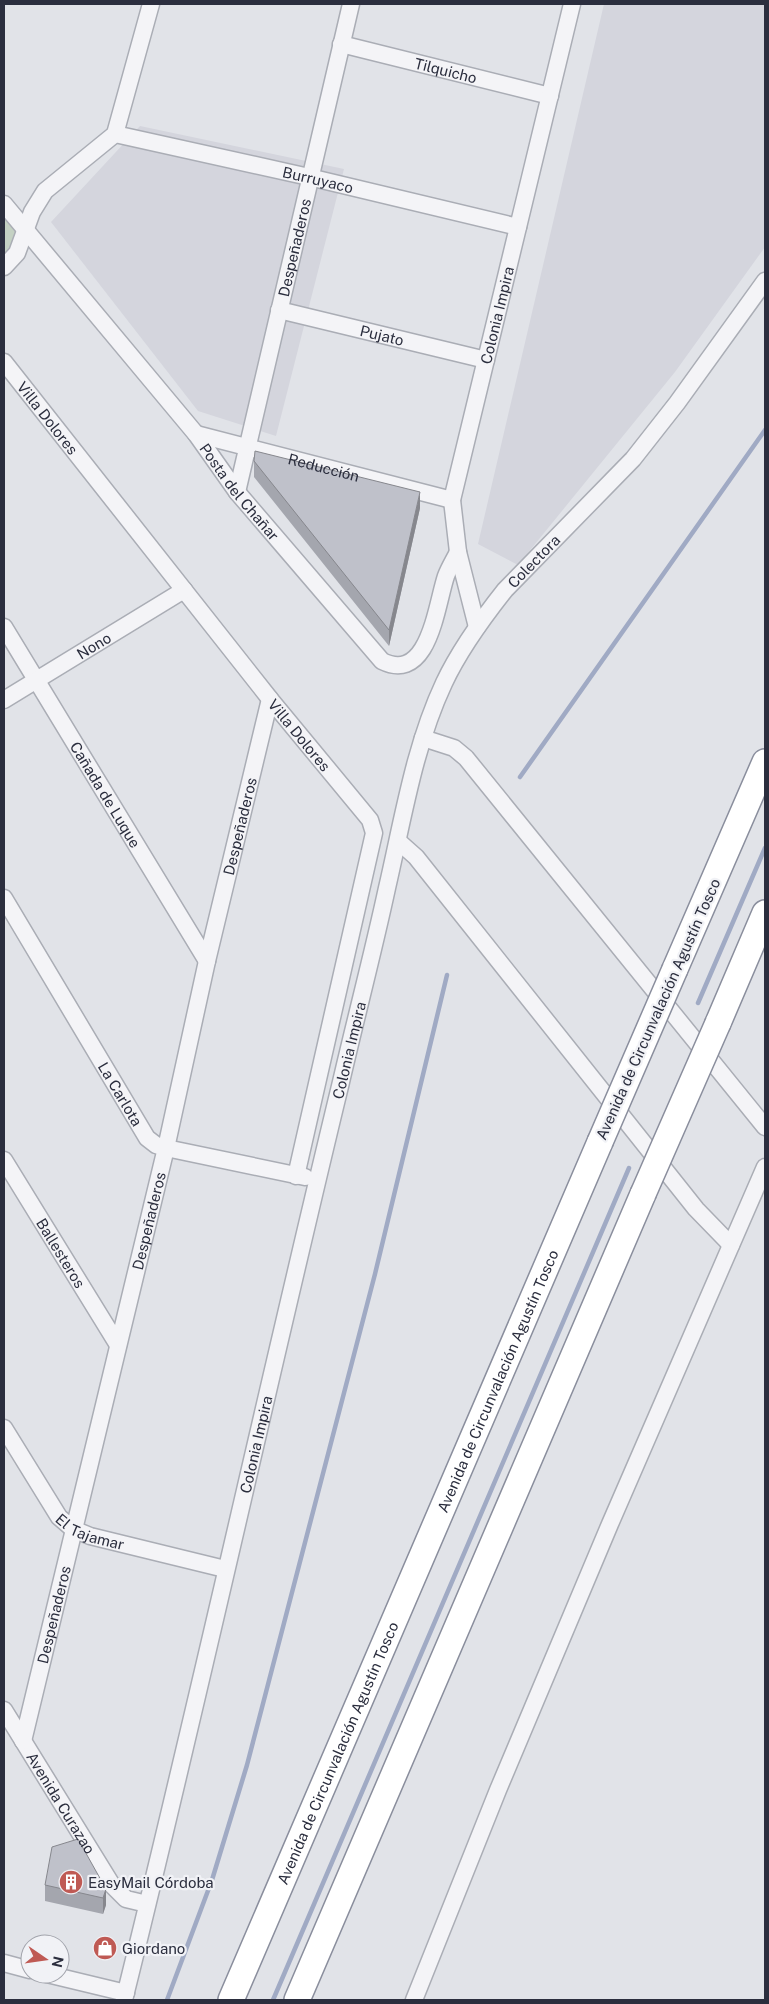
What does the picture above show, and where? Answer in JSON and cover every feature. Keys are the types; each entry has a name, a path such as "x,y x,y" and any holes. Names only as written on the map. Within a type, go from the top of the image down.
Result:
{"highway":[{"name":"Avenida de Circunvalación Agustín Tosco","path":"231,2000 765,762"},
{"path":"298,2000 765,913"},
{"path":"303,2000 320,1946"}],"street":[{"path":"4,267 17,253 32,212 45,192 115,134 151,4"},
{"name":"Despeñaderos","path":"237,492 309,177 351,4"},
{"name":"Colonia Impira","path":"477,626 458,552 452,500 572,4"},
{"name":"Tilquicho","path":"341,44 550,96"},
{"name":"Burruyaco","path":"115,134 309,177 518,228"},
{"name":"Posta del Chañar","path":"4,204 25,232 196,434 237,492 382,661 391,665 409,664 426,645 447,574 458,552"},
{"name":"Colectora","path":"388,887 423,738 444,682 477,626 505,590 633,459 677,403 765,281"},
{"name":"Pujato","path":"279,310 486,360"},
{"name":"Villa Dolores","path":"4,362 270,699 370,820 374,834 296,1176"},
{"name":"Reducción","path":"196,434 452,500"},
{"name":"Nono","path":"4,700 184,590"},
{"name":"Cañada de Luque","path":"4,628 207,961"},
{"name":"Despeñaderos","path":"23,1741 166,1148 207,961 270,699"},
{"path":"423,738 454,748 466,758 765,1126"},
{"path":"398,841 416,857 696,1208 730,1245"},
{"name":"Colonia Impira","path":"125,1997 317,1180 388,887"},
{"name":"La Carlota","path":"4,898 147,1138 166,1148 317,1180"},
{"name":"Ballesteros","path":"4,1160 118,1345"},
{"path":"414,2000 498,1790 765,1167"},
{"name":"El Tajamar","path":"4,1428 59,1517 73,1529 90,1536 225,1569"},
{"name":"Avenida Curazao","path":"4,1710 112,1885 126,1899 147,1904"},
{"path":"4,1963 20,1967"},
{"path":"70,1981 125,1997"}],"shaded area":[{"path":"604,4 765,4 765,247 675,372 518,565 478,544"},
{"path":"140,126 344,169 276,436 198,411 51,222"}],"green space":[{"path":"4,212 23,235 4,256"}],"building":[{"path":"255,451 420,492 389,630 254,461"},
{"path":"78,1839 106,1889 103,1898 45,1885 52,1847"}],"waterway":[{"path":"520,777 765,430"},
{"path":"698,1003 765,848"},
{"path":"167,2000 212,1880 247,1765 375,1274 447,975"},
{"path":"273,2000 629,1168"}],"place":[{"name":"EasyMail Córdoba","path":"71,1882"},
{"name":"Giordano","path":"105,1948"}]}
